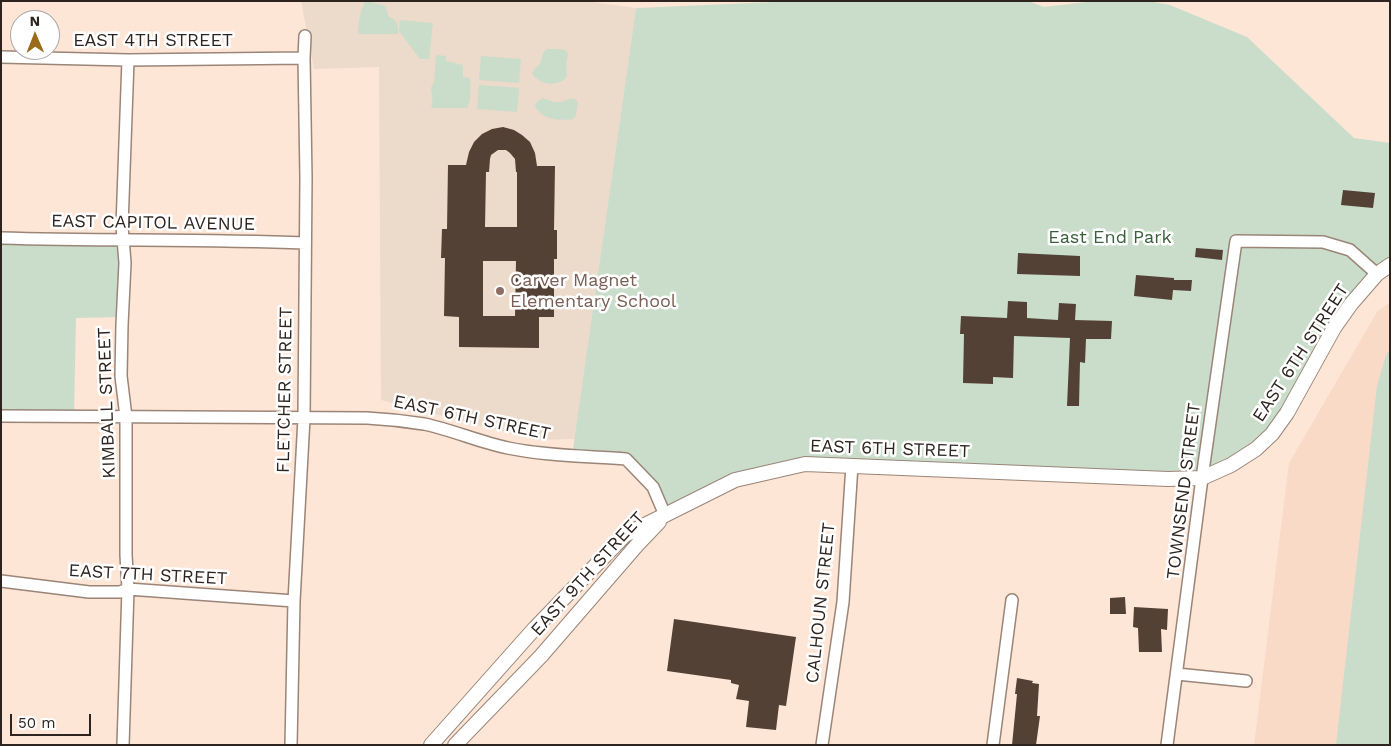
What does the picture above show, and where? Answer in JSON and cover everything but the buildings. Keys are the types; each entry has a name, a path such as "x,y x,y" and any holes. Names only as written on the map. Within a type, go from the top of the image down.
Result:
{"main road":[{"name":"EAST 6TH STREET","path":"665,515 735,480 805,464 1168,480 1202,478 1231,465 1256,449 1272,434 1287,412 1334,328 1351,304 1377,274 1390,265"},
{"name":"EAST 9TH STREET","path":"430,745 535,628 625,535 665,515"},
{"name":"EAST 9TH STREET","path":"455,745 541,656 665,515"}],"street":[{"name":"FLETCHER STREET","path":"291,745 294,601 304,418 305,36"},
{"name":"EAST 4TH STREET","path":"1,58 128,60 304,58"},
{"name":"KIMBALL STREET","path":"123,745 128,589 126,555 126,417 121,376 125,280 122,226 128,60"},
{"name":"EAST CAPITOL AVENUE","path":"1,238 305,243"},
{"name":"TOWNSEND STREET","path":"1167,745 1202,478 1236,241 1323,242 1350,250 1377,274"},
{"name":"EAST 6TH STREET","path":"1,416 367,418 425,424 481,442 508,448 563,455 626,459 653,487 665,515"},
{"name":"CALHOUN STREET","path":"822,745 843,602 852,465"},
{"name":"EAST 7TH STREET","path":"1,581 89,592 120,592 128,589 294,601"},
{"path":"993,745 1012,600"},
{"path":"1177,674 1246,681"}],"shaded area":[{"path":"301,1 585,1 636,8 575,439 536,440 381,400 379,67 314,69"},
{"path":"1390,302 1390,745 1254,745 1289,463 1377,312"}],"green space":[{"path":"367,1 385,6 389,17 397,23 398,34 359,34 361,13"},
{"name":"East End Park","path":"797,1 1028,1 1044,7 1095,1 1149,1 1170,5 1247,37 1354,138 1390,143 1390,266 1377,274 1272,434 1202,478 777,470 665,515 653,487 626,459 572,456 636,8"},
{"path":"400,20 433,23 429,59 420,59 399,31"},
{"path":"547,49 565,50 568,54 567,76 559,82 549,84 539,80 532,73 540,64 543,53"},
{"path":"436,55 446,56 446,61 463,65 463,77 470,78 470,98 467,108 431,108 431,88 434,83"},
{"path":"481,56 521,59 519,83 479,80"},
{"path":"479,85 519,88 517,112 477,109"},
{"path":"542,98 557,102 571,98 576,100 578,102 576,115 573,119 568,120 546,117 535,106"},
{"path":"1,238 123,239 122,317 76,318 74,417 1,416"},
{"path":"1390,349 1390,745 1336,745 1377,386 1386,355"}],"place":[{"name":"Carver Magnet Elementary School","path":"500,291"}]}
